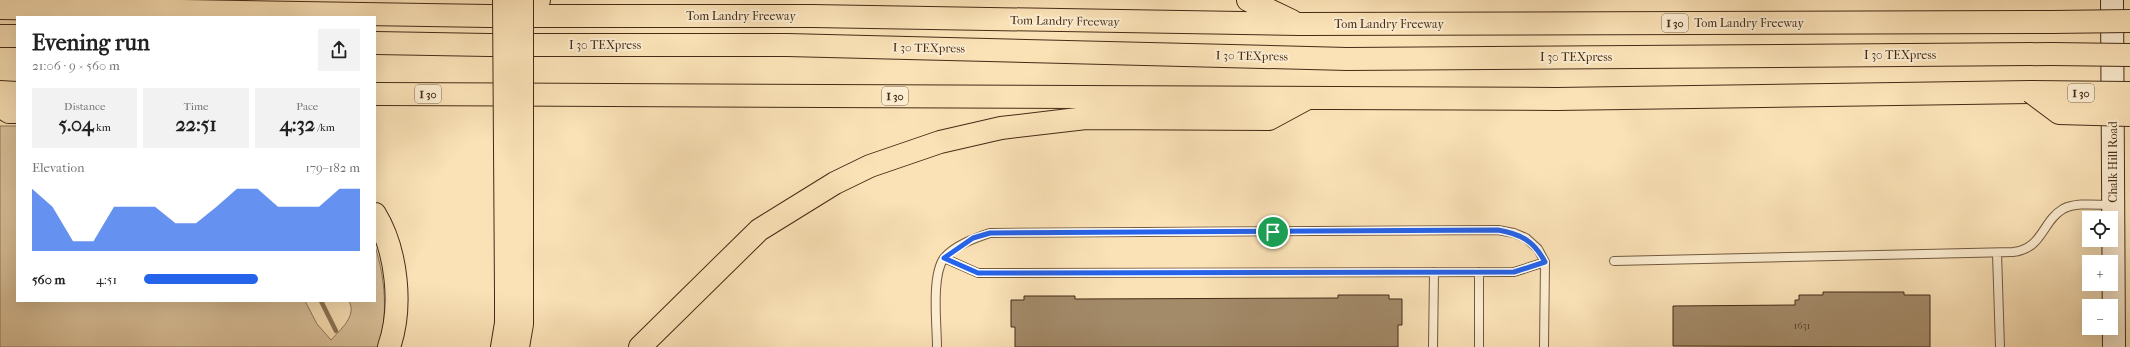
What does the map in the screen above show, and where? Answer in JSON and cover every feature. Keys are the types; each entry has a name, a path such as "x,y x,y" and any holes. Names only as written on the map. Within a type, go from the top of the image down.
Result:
{"highway":[{"path":"504,0 514,294 522,324 518,347"},
{"path":"502,347 506,323 514,294 522,0"},
{"path":"489,16 539,0"},
{"path":"1248,0 1299,24"},
{"name":"Tom Landry Freeway","path":"3,8 489,16 812,16 1299,24 2130,22"},
{"name":"I 30 TEXpress","path":"376,43 489,45 787,45 1347,58 2052,54 2130,55"},
{"path":"2031,92 2059,113 2130,115"},
{"name":"I 30","path":"376,94 1556,99 2031,92 2130,93"},
{"path":"640,347 759,230 835,183 870,166 940,142 1001,128 1086,118 1269,119 1309,97"},
{"path":"376,216 390,249 394,276 396,306 393,336 389,347"}],"street":[{"name":"Chalk Hill Road","path":"2112,0 2121,205 2114,347"}],"lane":[{"path":"1614,261 1997,253 2024,251 2040,237 2062,210 2076,206 2121,205"},
{"path":"937,347 937,275 944,258 973,238 990,233 1498,230 1514,233 1526,238 1538,249 1545,262 1544,347"},
{"path":"1997,253 2000,347"},
{"path":"944,258 978,273 1514,272 1545,262"},
{"path":"1433,347 1434,272"},
{"path":"1479,272 1479,347"}],"shaded area":[{"path":"0,126 16,126 16,302 306,302 317,324 331,340 347,322 351,312 349,302 376,302 376,249 379,259 384,296 384,321 380,347 0,347"}],"building":[{"path":"1823,292 1904,292 1904,295 1930,295 1930,347 1673,346 1673,306 1795,305 1795,300 1799,300 1799,295 1823,295"},
{"path":"1338,295 1389,295 1389,299 1402,299 1402,325 1398,325 1398,347 1015,347 1015,327 1011,327 1011,300 1024,300 1024,296 1075,296 1075,299 1338,298"}],"waterway":[{"path":"322,302 336,331"}],"route":[{"path":"1498,230 1514,233 1526,238 1538,249 1545,262 1514,272 978,273 944,258 973,238 990,233 1273,232 1498,230"}]}
